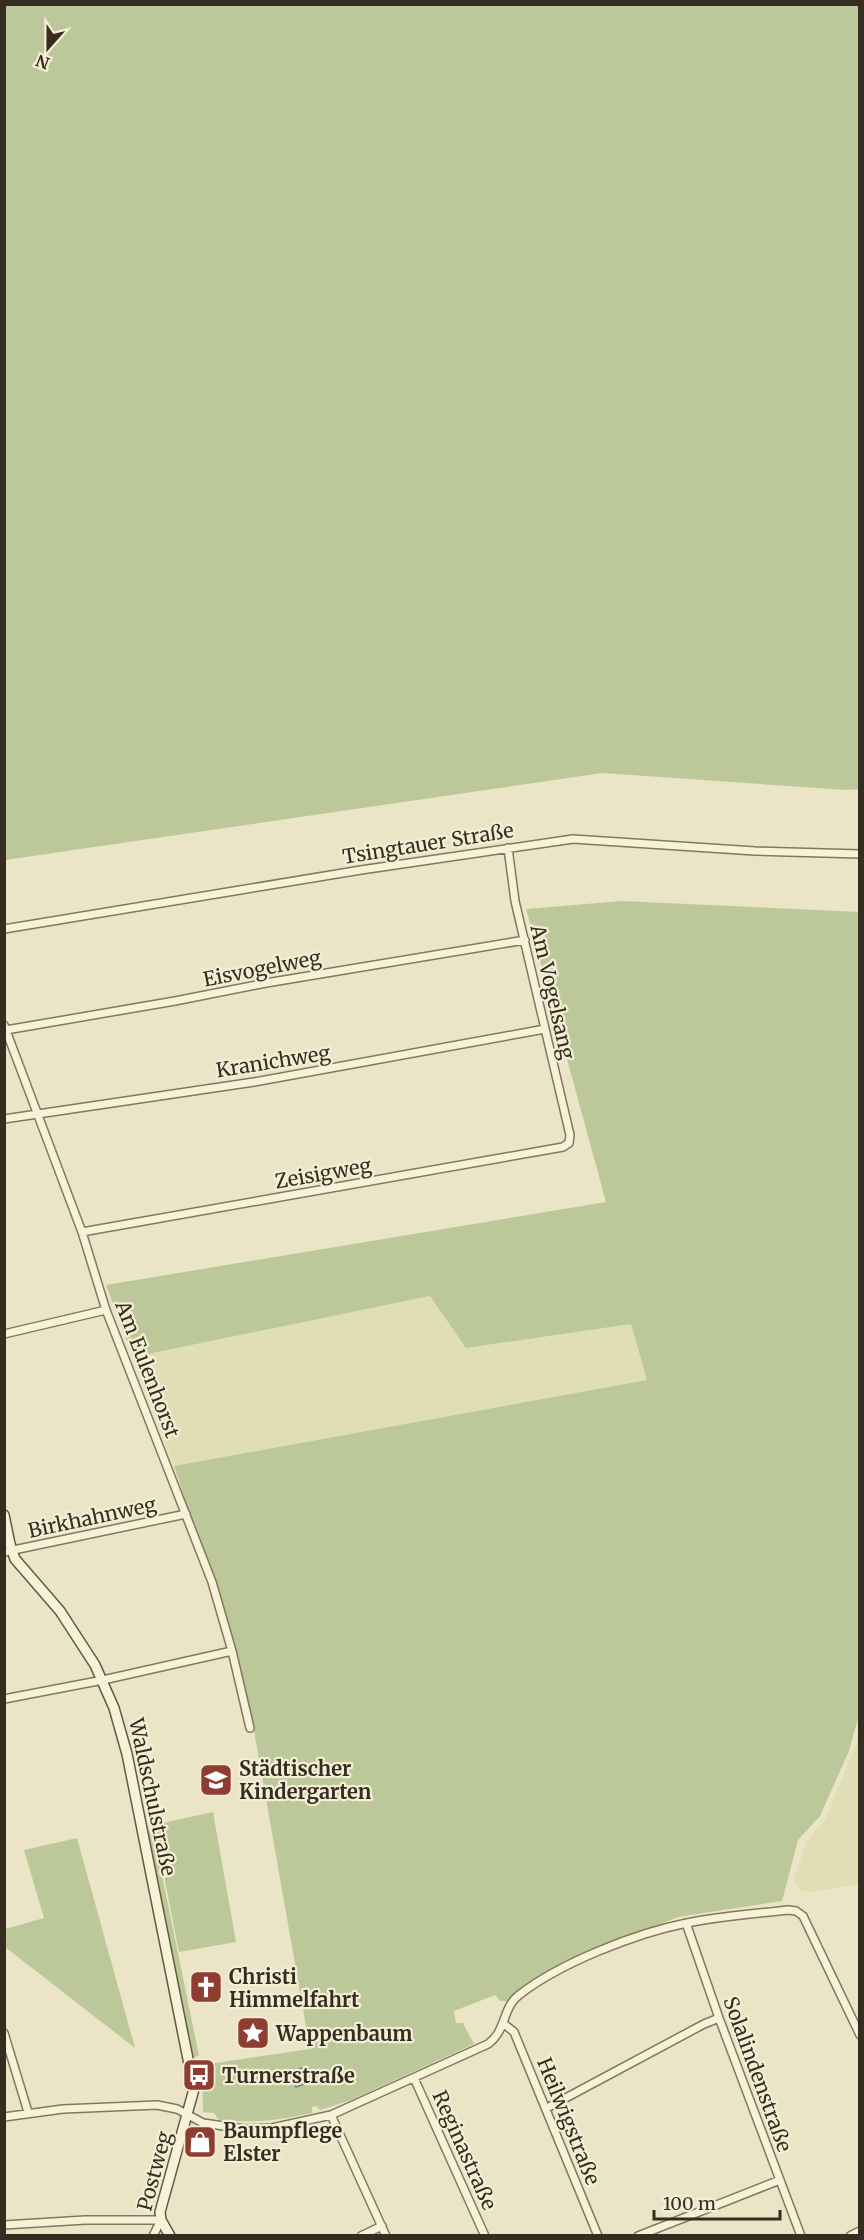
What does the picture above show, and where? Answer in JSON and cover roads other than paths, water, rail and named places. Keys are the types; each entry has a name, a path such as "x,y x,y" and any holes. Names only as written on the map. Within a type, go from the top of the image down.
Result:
{"street":[{"name":"Tsingtauer Straße","path":"4,929 573,839 766,852 860,854"},
{"name":"Am Vogelsang","path":"508,848 516,901 570,1135 569,1143"},
{"name":"Eisvogelweg","path":"5,1028 176,1001 266,982 525,940"},
{"name":"Am Eulenhorst","path":"5,1028 82,1232 106,1310 212,1582 232,1650 250,1728"},
{"name":"Kranichweg","path":"4,1119 255,1082 545,1029"},
{"name":"Zeisigweg","path":"82,1232 563,1147 569,1143"},
{"path":"4,1334 106,1310"},
{"name":"Birkhahnweg","path":"8,1551 186,1514"},
{"name":"Waldschulstraße","path":"4,1515 8,1551 66,1620 88,1651 103,1680 120,1724 192,2076 193,2098 187,2115"},
{"path":"4,1699 103,1680 232,1650"},
{"path":"4,2117 63,2109 157,2106 177,2109 203,2123 245,2129 272,2128 332,2115 488,2044 499,2035 511,2002 536,1983 610,1947 686,1923 796,1911 802,1916 860,2035"},
{"name":"Solalindenstraße","path":"686,1923 719,2018 801,2235"},
{"path":"547,2108 719,2018"},
{"name":"Heilwigstraße","path":"504,2024 514,2032 598,2235"},
{"path":"4,2032 28,2112"},
{"name":"Reginastraße","path":"414,2078 485,2235"},
{"name":"Postweg","path":"153,2235 161,2220 162,2203 187,2115"},
{"path":"332,2115 386,2235"},
{"path":"638,2235 780,2180"},
{"path":"4,2225 85,2220 161,2220 170,2235"},
{"path":"361,2235 382,2226"},
{"path":"850,2235 860,2231"}],"water":[{"path":"302,2068 307,2083 296,2087 290,2072"}],"place":[{"name":"Städtischer Kindergarten","path":"216,1780"},
{"name":"Christi Himmelfahrt","path":"206,1987"},
{"name":"Wappenbaum","path":"253,2033"},
{"name":"Turnerstraße","path":"199,2075"},
{"name":"Baumpflege Elster","path":"200,2142"}]}
